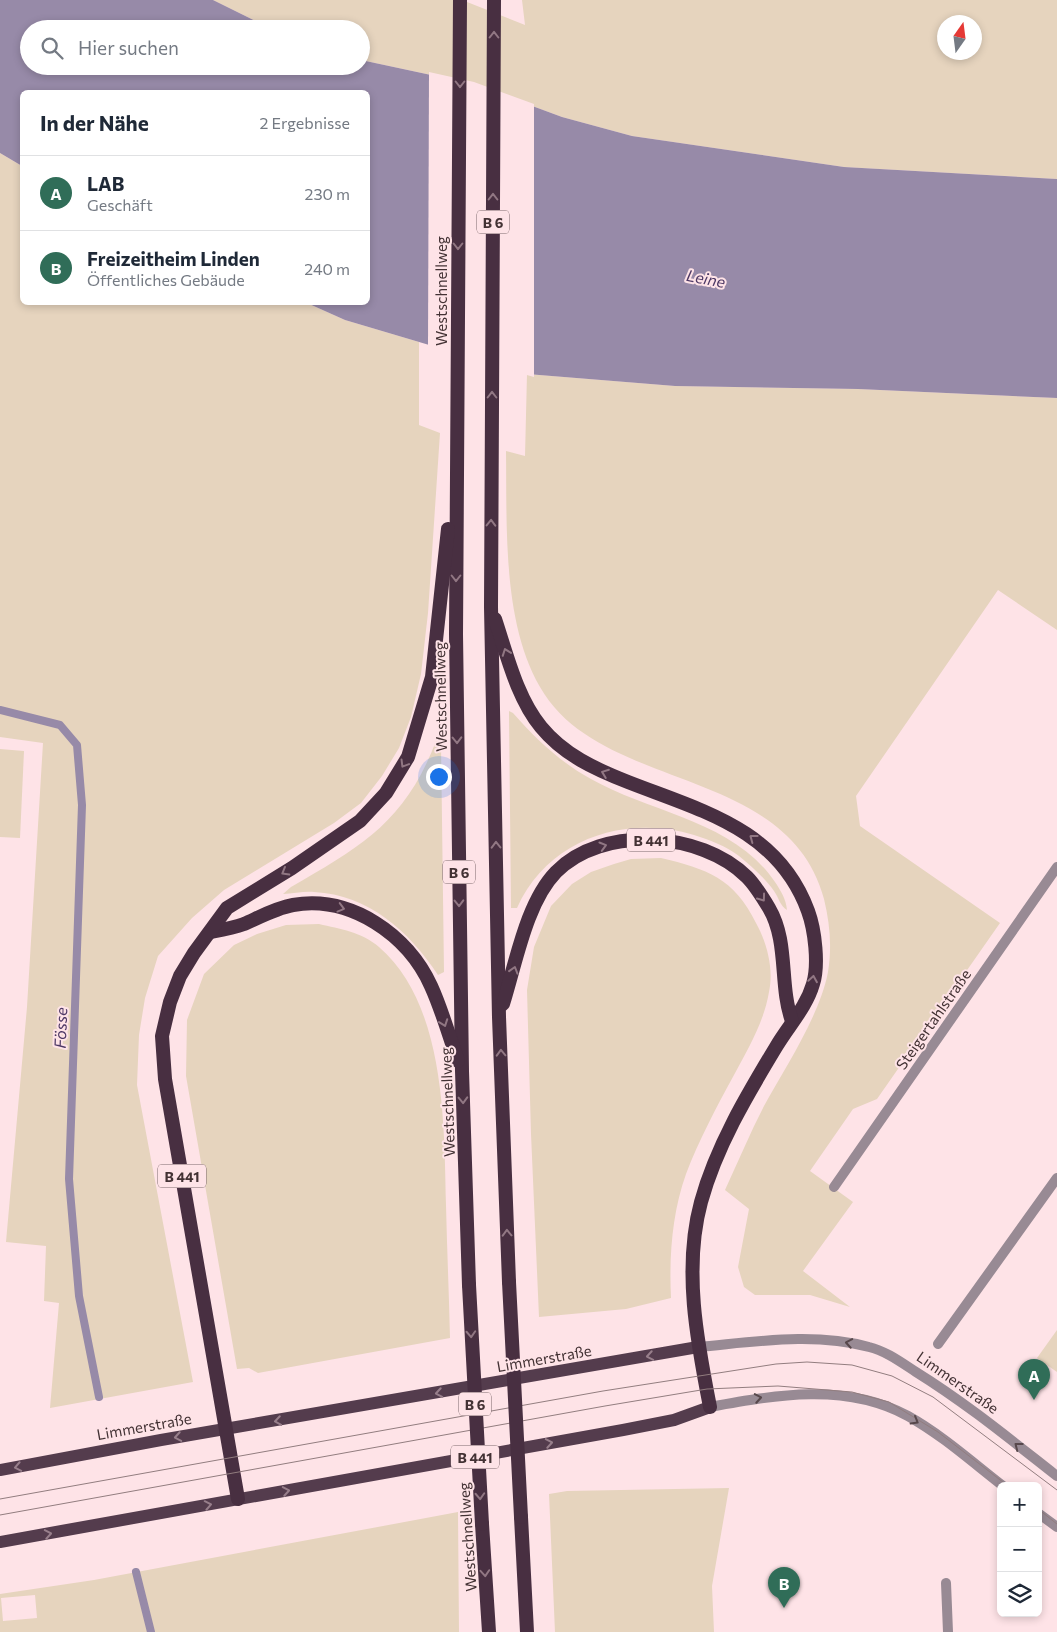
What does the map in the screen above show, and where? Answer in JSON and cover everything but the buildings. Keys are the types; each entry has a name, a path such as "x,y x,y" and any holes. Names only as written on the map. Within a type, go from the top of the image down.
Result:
{"highway":[{"name":"Westschnellweg","path":"460,0 456,634 462,1071 469,1285 489,1632"},
{"name":"B 6","path":"494,0 490,607 500,1016 509,1282 527,1632"},
{"path":"210,932 227,908 292,868 360,821 386,793 408,758 432,677 456,459"},
{"path":"490,607 524,698 541,727 563,749 591,768 710,814 751,835 776,857 796,883 809,913 815,938 814,981 804,1008 792,1021 744,1103 712,1172 701,1202 695,1239 694,1291 698,1347 710,1407"},
{"name":"B 441","path":"500,1016 538,896 556,872 575,856 600,846 638,839 663,840 698,848 723,860 746,877 769,908 780,937 785,981 785,1003 792,1021"},
{"path":"210,932 242,925 293,905 322,904 344,908 373,920 409,949 431,985 462,1071"},
{"name":"B 441","path":"210,932 180,976 170,1002 162,1036 165,1079 238,1500"}],"main road":[{"name":"Limmerstraße","path":"0,1470 698,1347"},
{"name":"B 441","path":"0,1542 632,1428 674,1420 710,1407"}],"street":[{"name":"Steigertahlstraße","path":"834,1187 1057,868"},
{"path":"938,1344 1057,1178"},
{"name":"Limmerstraße","path":"698,1347 800,1339 832,1340 870,1347 895,1358 943,1388 1057,1476"},
{"path":"710,1407 778,1395 810,1394 851,1398 880,1404 925,1426 998,1482"},
{"path":"1042,1516 1057,1527"},
{"path":"946,1583 948,1632"}],"shaded area":[{"path":"213,0 462,0 525,25 522,0 1057,0 1057,179 844,167 632,136 562,117 473,84 370,62 370,20 254,20"},
{"path":"0,153 20,165 20,305 311,305 345,320 419,342 419,425 440,433 428,613 421,674 411,717 399,748 382,776 361,803 334,823 224,890 192,918 158,956 145,998 139,1035 137,1085 193,1382 50,1408 59,1303 44,1301 46,1246 6,1242 27,1007 43,743 0,737"},
{"path":"527,374 675,386 858,389 1057,398 1057,630 998,590 856,796 860,826 1000,923 877,1099 853,1109 810,1171 853,1202 803,1271 850,1307 810,1295 755,1295 744,1287 738,1267 749,1209 725,1190 764,1106 810,1023 824,989 828,972 830,945 828,917 824,899 804,855 773,824 734,801 605,746 568,721 540,687 528,661 519,633 513,603 507,541 506,451 525,456"},
{"path":"509,711 559,758 591,779 614,791 690,820 737,845 758,861 775,882 784,899 787,910 762,877 729,849 694,835 668,829 642,828 616,831 591,838 568,849 548,865 531,884 517,908 511,908"},
{"path":"436,741 441,744 444,972 438,975 427,959 401,930 370,908 334,895 310,892 283,894 291,887 360,844 379,829 410,792 424,769"},
{"path":"0,749 24,751 20,838 0,837"},
{"path":"661,858 692,866 718,878 738,895 760,931 769,956 771,974 767,1003 755,1035 696,1149 681,1189 673,1235 671,1298 626,1309 539,1317 527,990 534,947 551,906 572,884 591,872 631,859"},
{"path":"319,924 358,934 379,947 401,971 417,1000 429,1033 437,1067 442,1103 450,1338 258,1373 249,1368 237,1369 186,1076 187,1020 204,974 234,945 257,934 286,925"},
{"path":"1057,1330 1057,1372 1037,1358"},
{"path":"729,1488 712,1586 714,1632 555,1632 549,1494 567,1491"},
{"path":"458,1512 459,1632 0,1632 0,1594 94,1580","holes":["35,1595 37,1618 3,1621 1,1598"]}],"water":[{"name":"Leine","path":"0,0 213,0 254,20 20,20 20,75 370,75 370,62 473,84 562,117 632,136 844,167 1057,179 1057,398 858,389 675,386 527,374 345,320 311,305 370,305 370,90 20,90 20,165 0,153"}],"pier":[{"path":"429,72 474,82 534,104 534,377 428,347"}],"waterway":[{"name":"Fösse","path":"0,710 60,725 77,745 82,805 69,1179 79,1296 99,1397"},
{"name":"Fösse","path":"136,1572 151,1632"}],"tram line":[{"path":"0,1499 603,1391 776,1364 807,1362 852,1365 892,1376 933,1397 1057,1490"},
{"path":"0,1515 707,1389 778,1386 852,1392 889,1402 938,1432 1003,1482"},
{"path":"1042,1512 1057,1524"}],"place":[{"name":"LAB","path":"1034,1400"},
{"name":"Freizeitheim Linden","path":"784,1608"}]}
